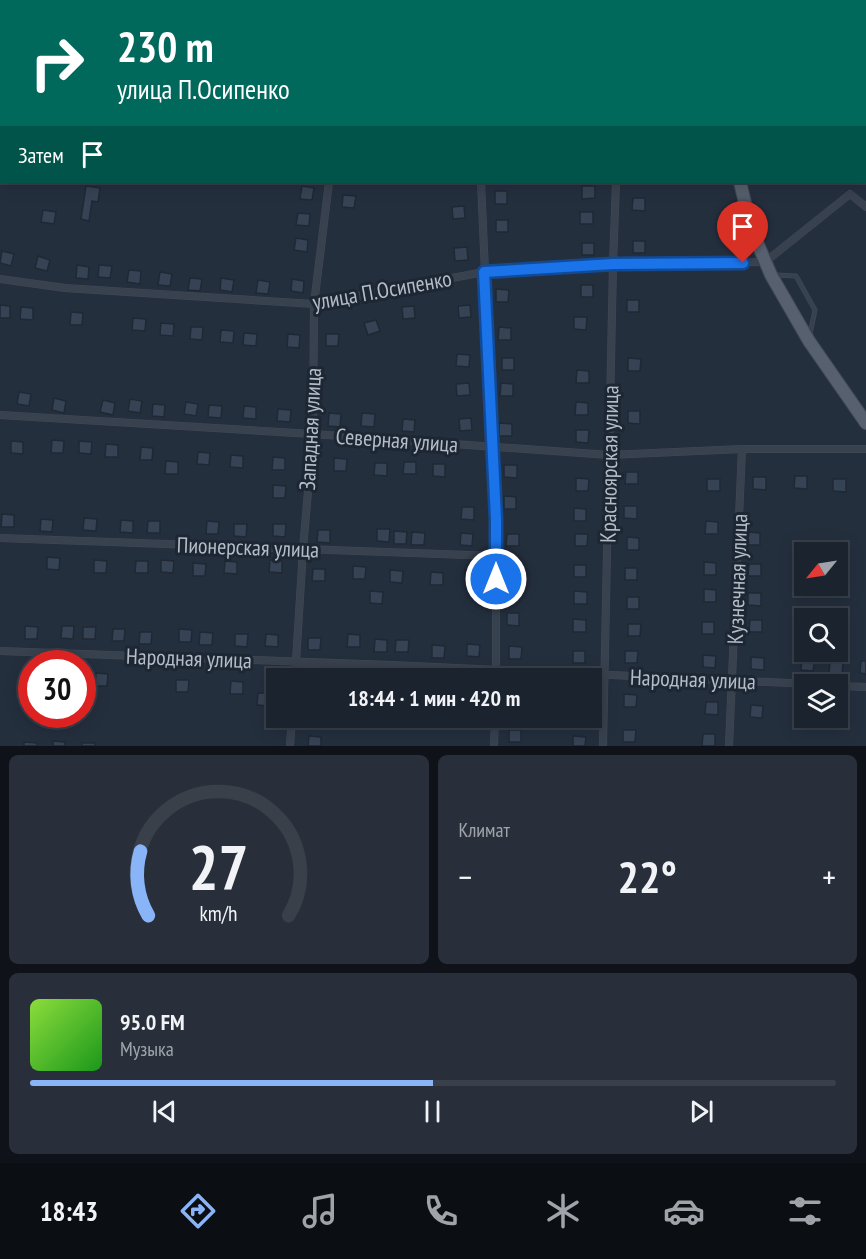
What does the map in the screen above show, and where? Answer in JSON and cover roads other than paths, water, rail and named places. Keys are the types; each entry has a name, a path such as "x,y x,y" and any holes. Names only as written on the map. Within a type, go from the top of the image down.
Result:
{"main road":[{"path":"740,183 751,228 771,275 809,341 863,420"}],"street":[{"name":"Западная улица","path":"297,668 303,549 313,434 314,304 329,183"},
{"path":"481,183 493,448 497,668"},
{"name":"Красноярская улица","path":"603,746 616,183"},
{"path":"765,262 850,194 866,207"},
{"name":"улица П.Осипенко","path":"0,279 65,288 314,304 484,272 613,264 765,262"},
{"name":"Северная улица","path":"0,415 609,455 742,449 866,449"},
{"name":"Кузнечная улица","path":"729,746 742,449"},
{"name":"Пионерская улица","path":"0,538 496,556"},
{"name":"Народная улица","path":"0,651 297,662 389,668"},
{"name":"Народная улица","path":"602,676 794,683"},
{"path":"848,686 866,687"},
{"path":"290,746 291,728"},
{"path":"494,746 495,728"}],"lane":[{"path":"771,275 796,276 815,310 809,341"}]}
